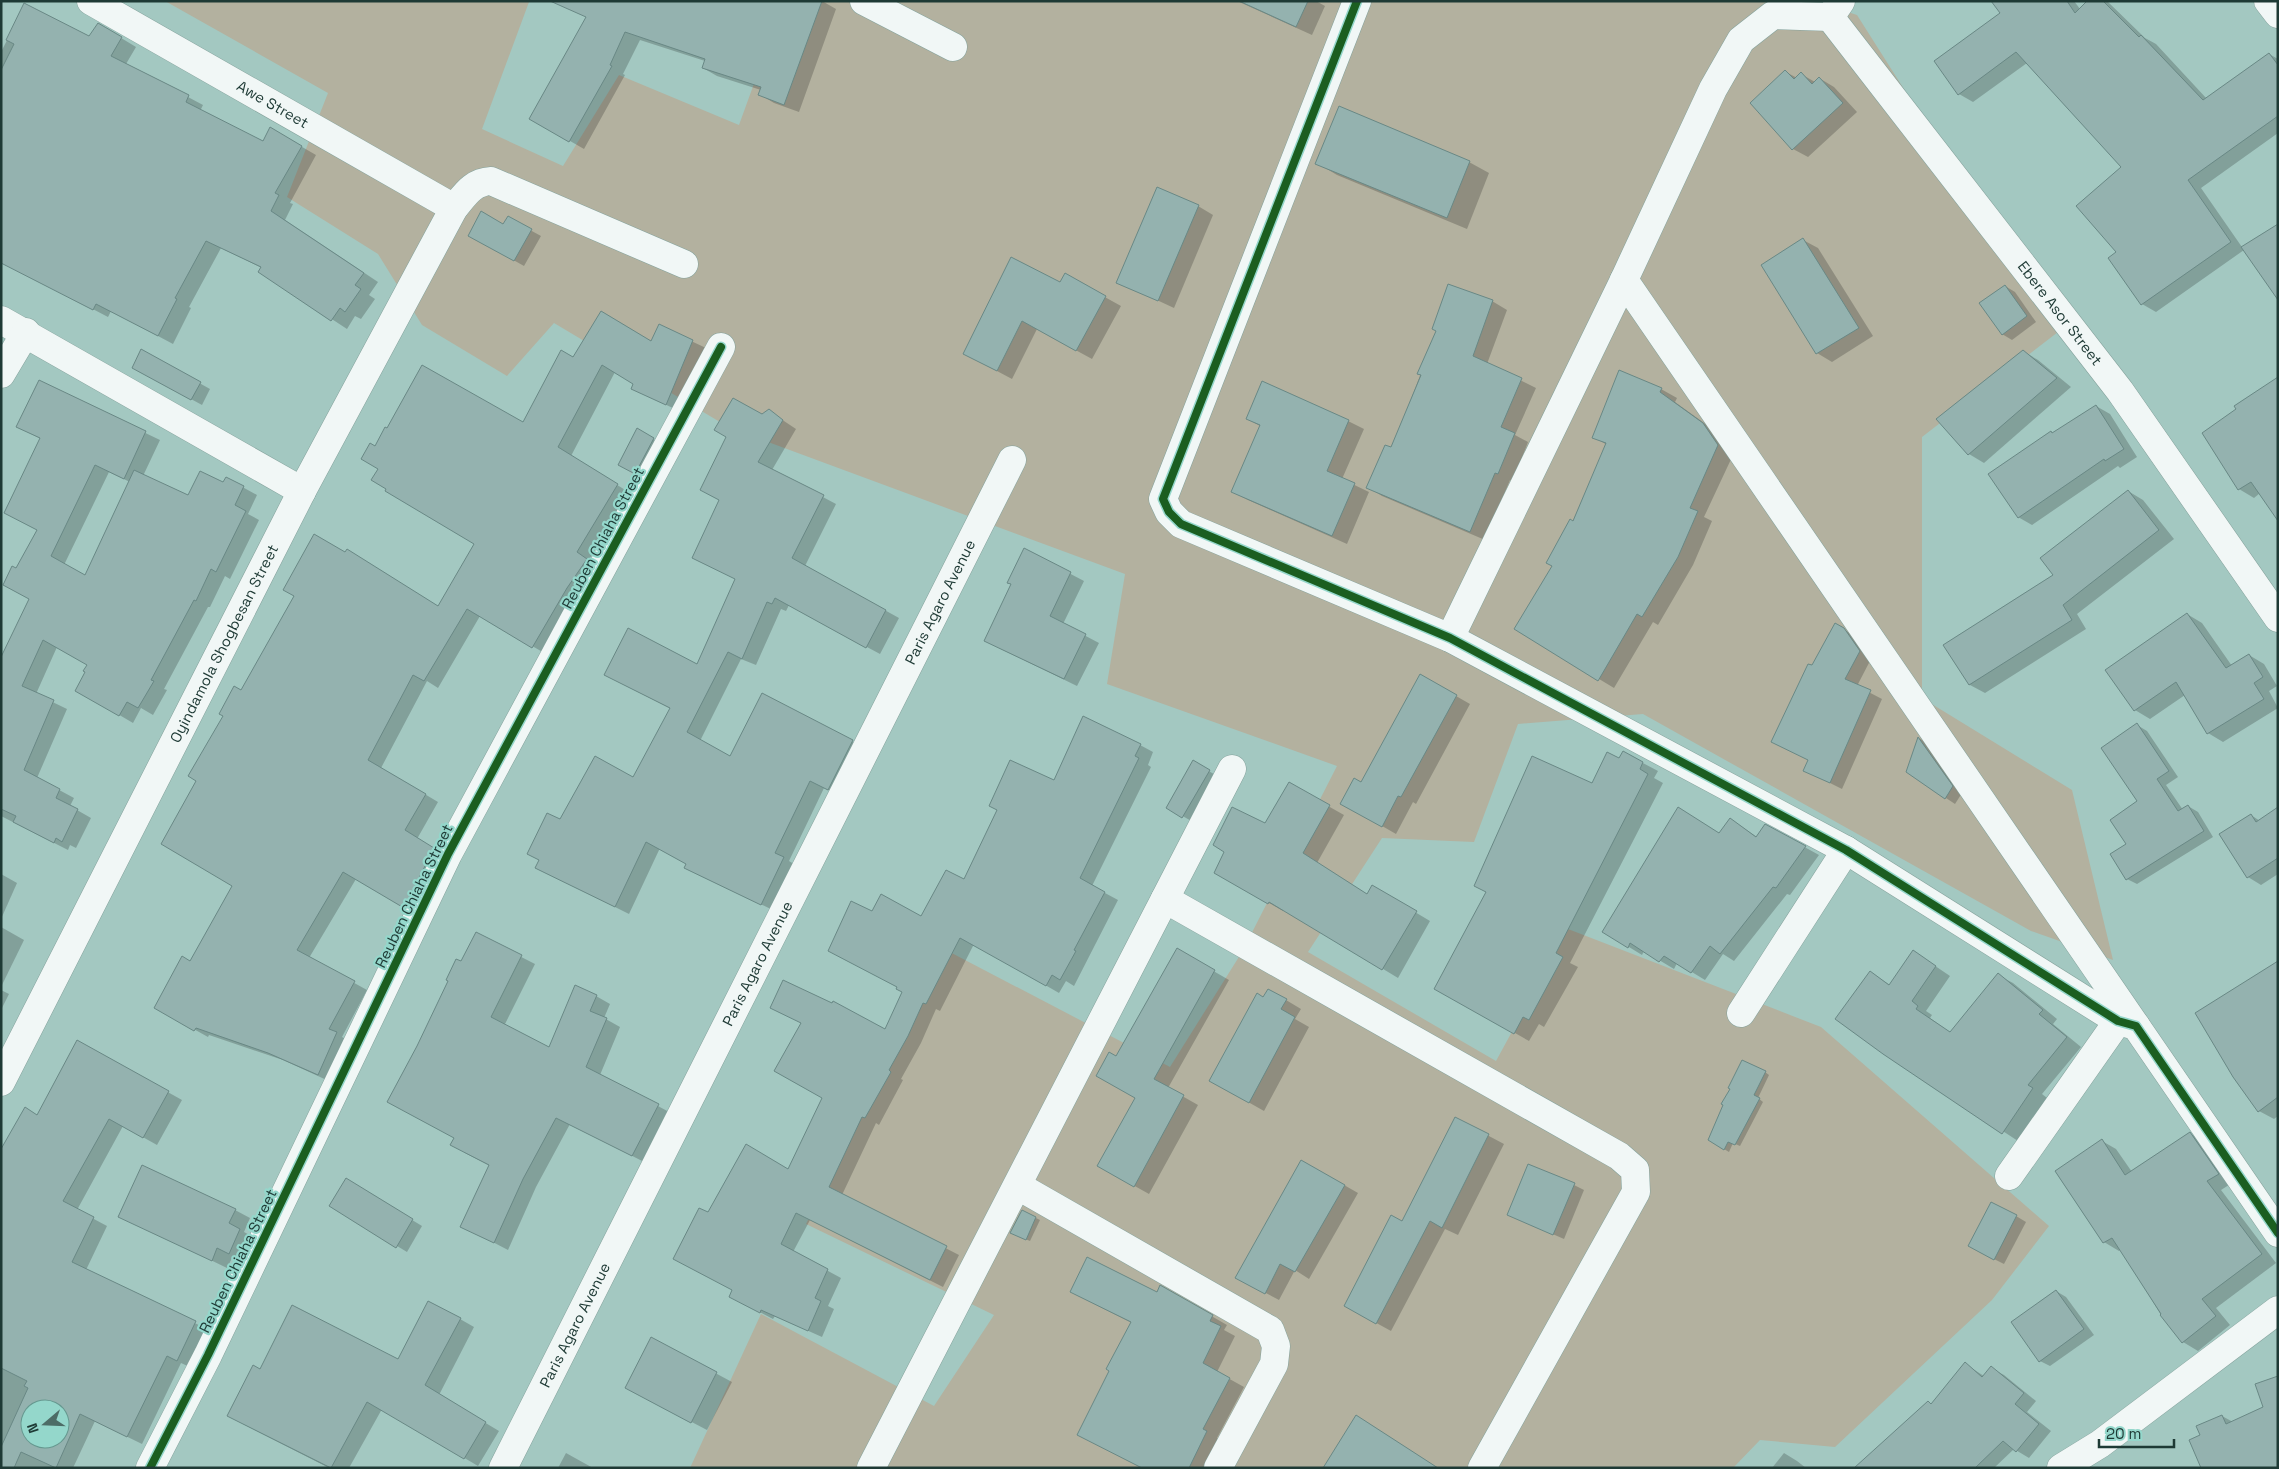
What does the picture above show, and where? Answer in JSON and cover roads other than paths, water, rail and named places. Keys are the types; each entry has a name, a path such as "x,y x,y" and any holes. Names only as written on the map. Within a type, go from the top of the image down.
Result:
{"street":[{"name":"Awe Street","path":"91,1 454,208"},
{"path":"864,1 953,47"},
{"path":"1356,1 1163,499 1169,512 1181,524 1450,638 1846,850 2127,1023"},
{"path":"2268,1 2278,14"},
{"path":"1450,638 1624,280 1713,89 1741,40 1772,15 1835,9"},
{"name":"Ebere Asor Street","path":"1835,9 2120,391 2278,618"},
{"name":"Oyindamola Shogbesan Street","path":"1,1082 302,491 454,208 472,186 481,181 491,181 684,264"},
{"path":"1624,280 2127,1023 2278,1233"},
{"path":"1,320 26,332 302,491"},
{"path":"1,374 26,332"},
{"name":"Reuben Chiaha Street","path":"150,1468 208,1354 448,854 721,347"},
{"name":"Paris Agaro Avenue","path":"503,1468 1012,460"},
{"path":"872,1468 1232,769"},
{"path":"1741,1013 1846,850"},
{"path":"1165,899 1619,1156 1635,1170 1636,1192 1482,1468"},
{"path":"2009,1176 2127,1023"},
{"path":"1018,1186 1270,1330 1276,1346 1274,1364 1218,1468"},
{"path":"2062,1468 2100,1444 2278,1310"}]}
